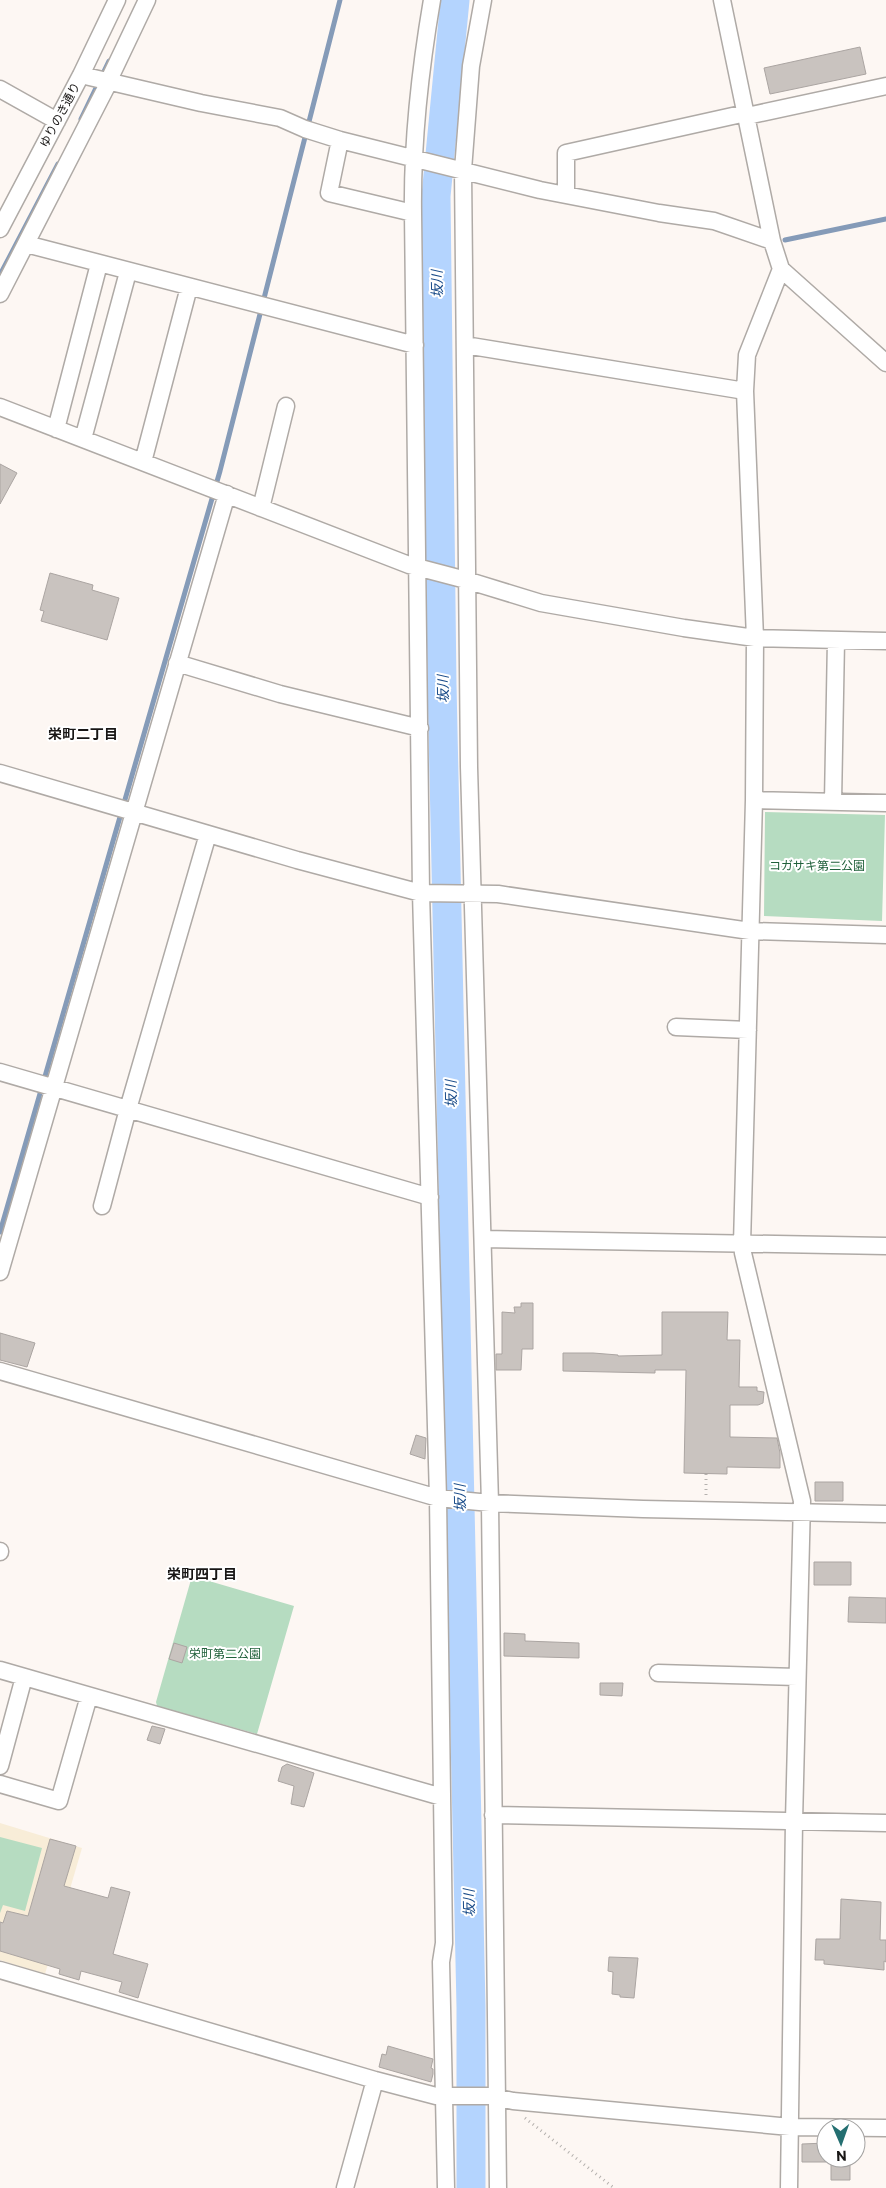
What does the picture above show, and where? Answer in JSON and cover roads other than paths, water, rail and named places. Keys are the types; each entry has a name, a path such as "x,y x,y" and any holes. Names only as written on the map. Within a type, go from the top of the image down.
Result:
{"street":[{"name":"ゆりのき通り","path":"0,230 81,75 117,0"},
{"path":"0,294 109,82 148,0"},
{"path":"432,0 412,213 420,567 420,893 441,1498 444,1944 441,1962 446,2188"},
{"path":"482,0 471,66 460,169 465,345 463,579 483,1239 492,1815 506,2099 498,2188"},
{"path":"722,0 772,241 781,269 886,363"},
{"path":"81,75 280,118 308,130 340,140 540,190 658,213 714,221 772,241"},
{"path":"566,194 566,152 886,86"},
{"path":"0,89 57,121"},
{"path":"340,140 329,193 412,213"},
{"path":"26,244 415,345"},
{"path":"56,429 99,264"},
{"path":"781,269 747,355 745,391 755,638 754,800 742,1244 802,1502 794,1821 789,2188"},
{"path":"83,439 128,272"},
{"path":"144,462 189,287"},
{"path":"465,345 745,391"},
{"path":"261,508 286,406"},
{"path":"0,407 391,559 541,603 755,638 886,641"},
{"path":"0,1272 47,1086 127,810 177,662 218,491"},
{"path":"833,802 836,640"},
{"path":"177,662 289,697 420,728"},
{"path":"0,774 420,893 498,894 750,931 886,935"},
{"path":"754,800 886,803"},
{"path":"102,1206 128,1109 208,834"},
{"path":"676,1027 748,1030"},
{"path":"0,1072 430,1197"},
{"path":"483,1239 886,1246"},
{"path":"0,1371 441,1498 486,1503 886,1514"},
{"path":"0,1670 442,1797"},
{"path":"658,1673 797,1677"},
{"path":"0,1766 24,1677"},
{"path":"0,1784 59,1801 90,1696"},
{"path":"492,1815 886,1823"},
{"path":"0,1970 375,2080 436,2096 506,2099 790,2127 886,2128"},
{"path":"345,2188 375,2080"}],"waterway":[{"path":"0,1232 220,471 340,0"},
{"name":"坂川","path":"455,0 436,196 442,685 471,2007 471,2188"},
{"path":"81,119 109,61"},
{"path":"0,275 58,164"},
{"path":"785,240 886,219"}],"district":[{"name":"栄町二丁目","path":"83,734"},
{"name":"栄町四丁目","path":"202,1574"}],"park label":[{"name":"コガサキ第二公園","path":"817,866"},
{"name":"栄町第二公園","path":"225,1654"}]}
